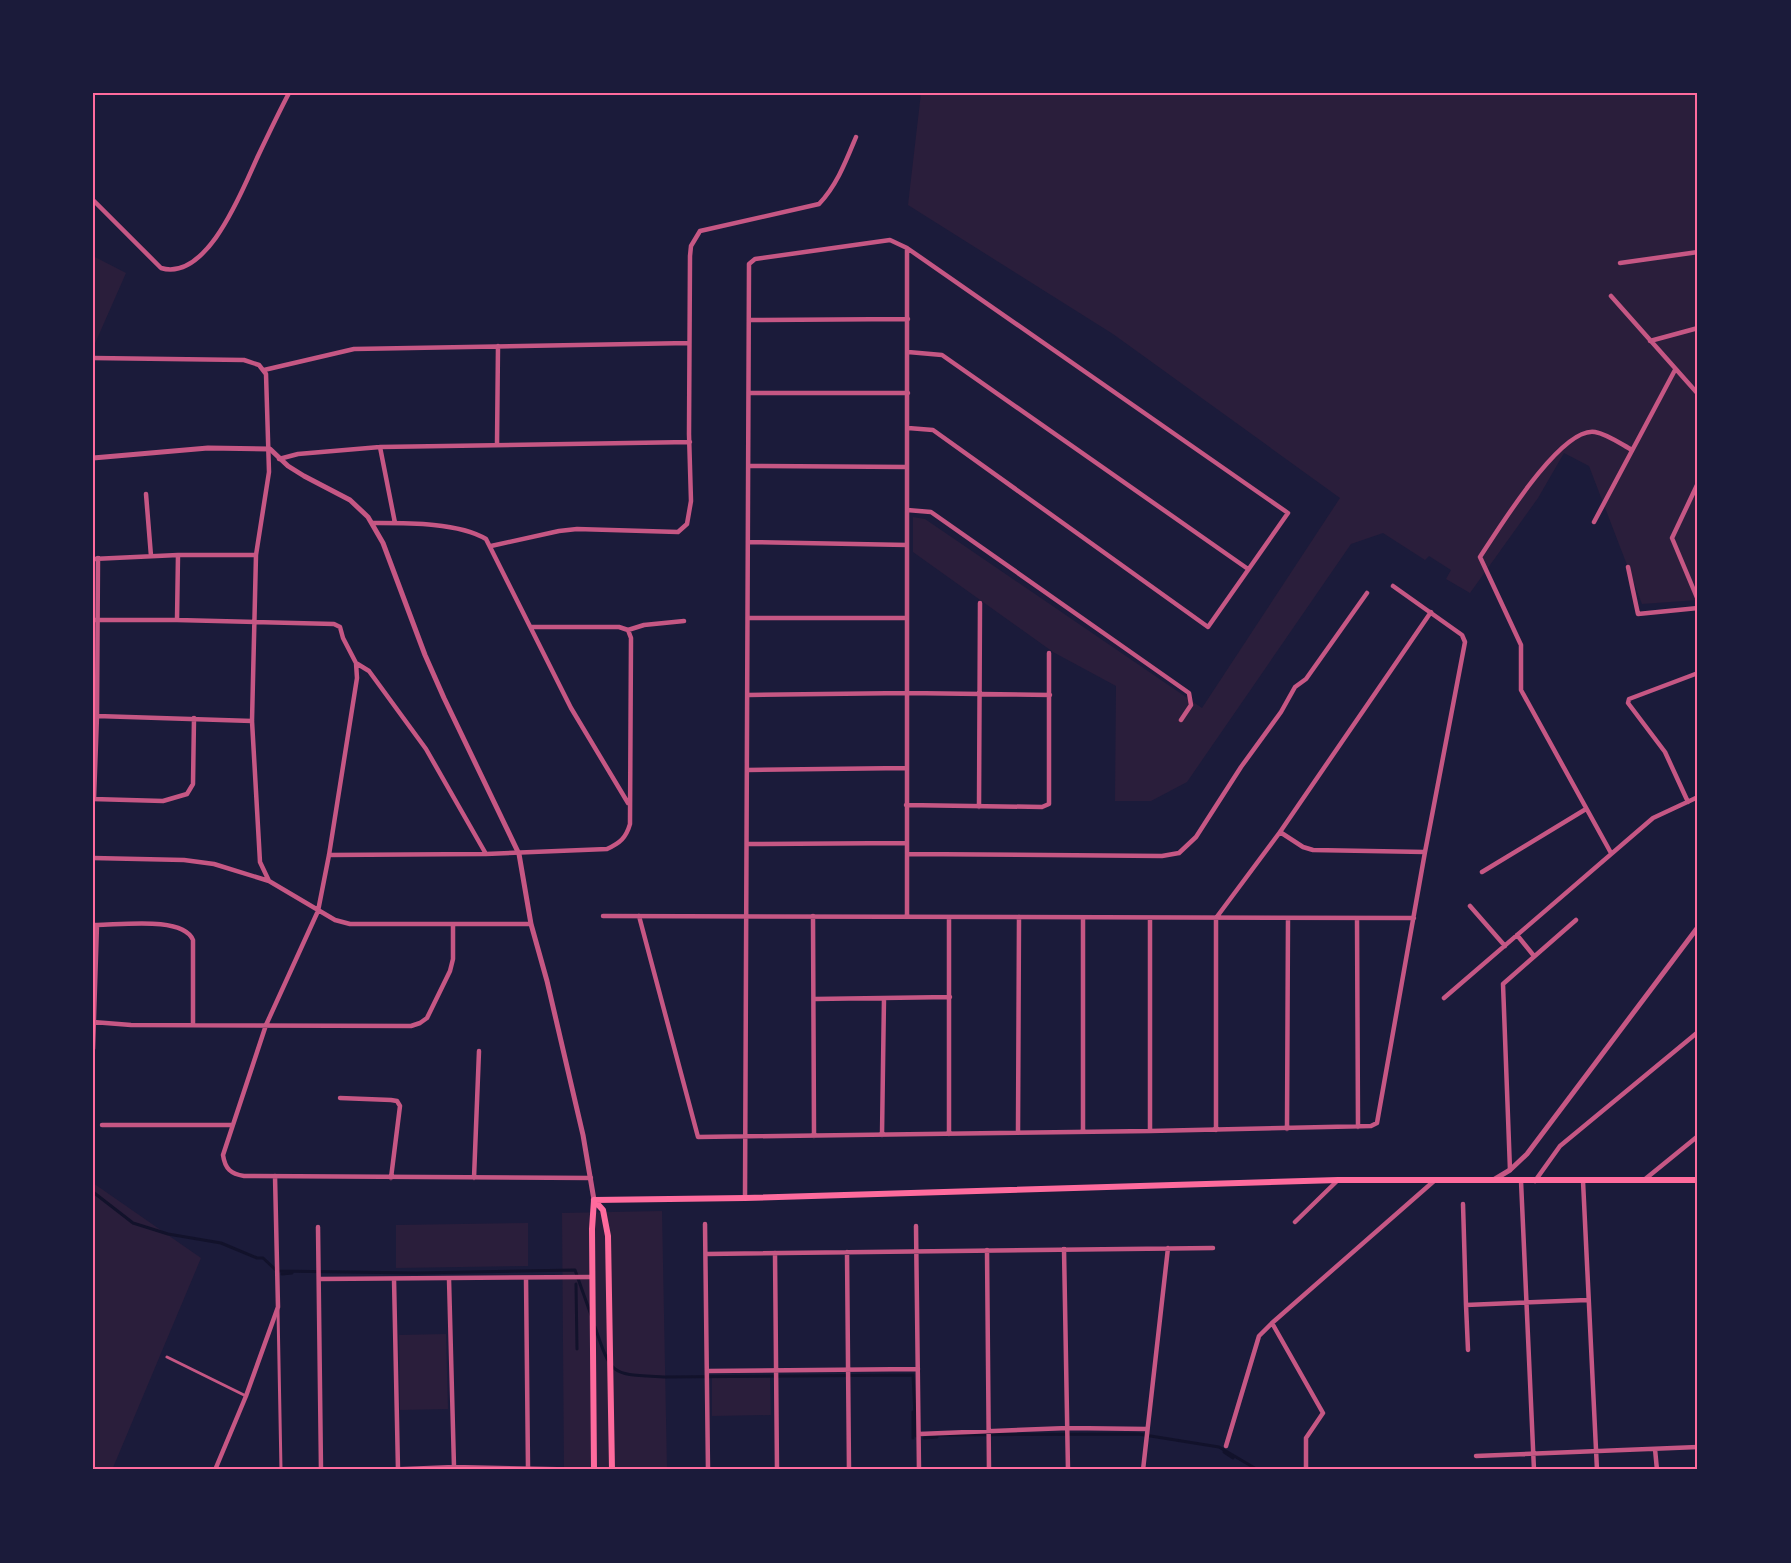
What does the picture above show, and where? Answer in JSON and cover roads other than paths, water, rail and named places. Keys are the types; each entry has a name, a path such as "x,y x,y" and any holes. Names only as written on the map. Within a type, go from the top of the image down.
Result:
{"main road":[{"path":"594,1200 745,1198 1338,1180 1698,1180"},
{"path":"594,1200 592,1229 594,1470"},
{"path":"594,1200 603,1210 608,1236 612,1470"}],"street":[{"path":"93,200 161,268 171,270 185,266 201,255 229,218 289,93"},
{"path":"491,546 568,530 678,532 687,524 691,501 689,343 691,246 700,231 819,204 837,181 856,137"},
{"path":"745,1198 749,264 755,259 890,240 907,248 1288,513 1208,627 933,430 908,428"},
{"path":"907,248 907,916"},
{"path":"1620,263 1698,252"},
{"path":"1611,296 1698,394"},
{"path":"749,320 908,319"},
{"path":"1650,341 1698,327"},
{"path":"264,370 354,349 689,343"},
{"path":"497,444 498,346"},
{"path":"908,352 942,355 1248,569"},
{"path":"93,358 244,360 254,362 264,370 267,379 270,449 269,472 256,555 252,721 260,862 269,881"},
{"path":"1594,522 1675,370"},
{"path":"749,393 908,393"},
{"path":"1611,853 1521,690 1521,645 1480,556 1548,460 1577,435 1596,432 1632,450"},
{"path":"279,459 298,454 380,447 690,442"},
{"path":"380,447 395,523"},
{"path":"93,458 208,448 270,449 279,459 307,478 350,500 372,523 383,543 424,655 519,854 531,924 547,981 583,1135 594,1200"},
{"path":"748,466 907,467"},
{"path":"1698,483 1672,538 1698,600"},
{"path":"146,494 151,556"},
{"path":"907,510 931,512 1189,693 1191,705 1181,720"},
{"path":"372,523 431,524 470,532 486,539 571,708 629,806"},
{"path":"748,542 907,544"},
{"path":"177,620 178,555"},
{"path":"194,718 193,784 187,794 163,801 93,799 97,716 96,558 256,555"},
{"path":"1628,567 1638,614 1698,608"},
{"path":"639,916 698,1137 1371,1126 1377,1123 1465,642 1462,635 1394,586"},
{"path":"907,854 1162,856 1179,854 1196,837 1240,767 1281,712 1295,687 1306,679 1367,593"},
{"path":"979,807 980,603"},
{"path":"1216,1130 1216,918 1280,832 1431,612"},
{"path":"748,618 906,618"},
{"path":"95,620 338,625 356,663 357,678 318,911 266,1025 232,1125 223,1155 224,1165 233,1174 244,1176 591,1178"},
{"path":"531,627 619,627 628,630 644,625 684,621"},
{"path":"329,855 519,854 607,849 618,844 626,837 630,824 632,638 628,630"},
{"path":"906,805 1042,807 1049,804 1049,653"},
{"path":"356,663 369,671 426,749 486,855"},
{"path":"1688,802 1665,752 1628,703 1629,699 1698,673"},
{"path":"748,695 1050,694"},
{"path":"97,716 252,721"},
{"path":"747,770 906,768"},
{"path":"1444,998 1653,818 1698,796"},
{"path":"1482,872 1586,809"},
{"path":"1280,832 1303,847 1313,850 1425,852"},
{"path":"747,844 906,843"},
{"path":"93,858 200,861 269,881 318,911 335,920 350,924 531,924"},
{"path":"1470,906 1505,945"},
{"path":"603,916 1414,918"},
{"path":"813,916 814,1136"},
{"path":"949,917 949,1134"},
{"path":"1018,1132 1019,917"},
{"path":"1083,918 1083,1132"},
{"path":"1150,918 1150,1131"},
{"path":"1287,1129 1288,918"},
{"path":"1357,918 1358,1126"},
{"path":"1510,1170 1503,984 1576,920"},
{"path":"93,1049 95,925 169,924 190,933 193,940 193,1025"},
{"path":"94,1022 411,1026 427,1018 450,971 453,959 453,924"},
{"path":"1493,1180 1510,1170 1527,1154 1698,927"},
{"path":"1517,935 1534,956"},
{"path":"815,999 950,997"},
{"path":"882,1135 884,999"},
{"path":"1535,1181 1560,1146 1698,1032"},
{"path":"474,1178 479,1051"},
{"path":"340,1098 397,1101 400,1106 391,1178"},
{"path":"102,1125 232,1125"},
{"path":"1643,1181 1698,1136"},
{"path":"274,1176 281,1470"},
{"path":"1295,1222 1338,1180"},
{"path":"1226,1446 1259,1336 1434,1181"},
{"path":"1521,1181 1534,1470"},
{"path":"1583,1181 1596,1470"},
{"path":"1463,1204 1468,1350"},
{"path":"705,1224 708,1470"},
{"path":"916,1226 919,1470"},
{"path":"318,1227 321,1470"},
{"path":"1143,1470 1168,1248"},
{"path":"706,1254 1213,1248"},
{"path":"1064,1249 1068,1470"},
{"path":"987,1250 989,1470"},
{"path":"847,1252 849,1470"},
{"path":"775,1253 777,1470"},
{"path":"320,1279 592,1277"},
{"path":"526,1278 528,1468"},
{"path":"394,1279 398,1470"},
{"path":"449,1279 454,1467"},
{"path":"1466,1305 1587,1300"},
{"path":"215,1470 246,1396 278,1307"},
{"path":"1272,1323 1323,1413 1306,1438 1306,1470"},
{"path":"167,1357 246,1396"},
{"path":"707,1371 918,1369"},
{"path":"919,1434 1068,1428 1147,1429"},
{"path":"1476,1456 1698,1447"},
{"path":"1655,1449 1657,1470"},
{"path":"381,1470 454,1467 594,1470"}],"waterway":[{"path":"93,1192 133,1223 168,1234 221,1243 257,1258 263,1258 277,1271 416,1273 575,1270 591,1315"},
{"path":"282,1274 292,1273"},
{"path":"576,1284 577,1349"},
{"path":"595,1327 610,1364 616,1370 633,1375 664,1377 913,1375 916,1436 918,1436"},
{"path":"913,1412 913,1438"},
{"path":"937,1435 1138,1434 1219,1447 1258,1470"},
{"path":"924,1438 937,1437"},
{"path":"1224,1452 1233,1458"}]}
